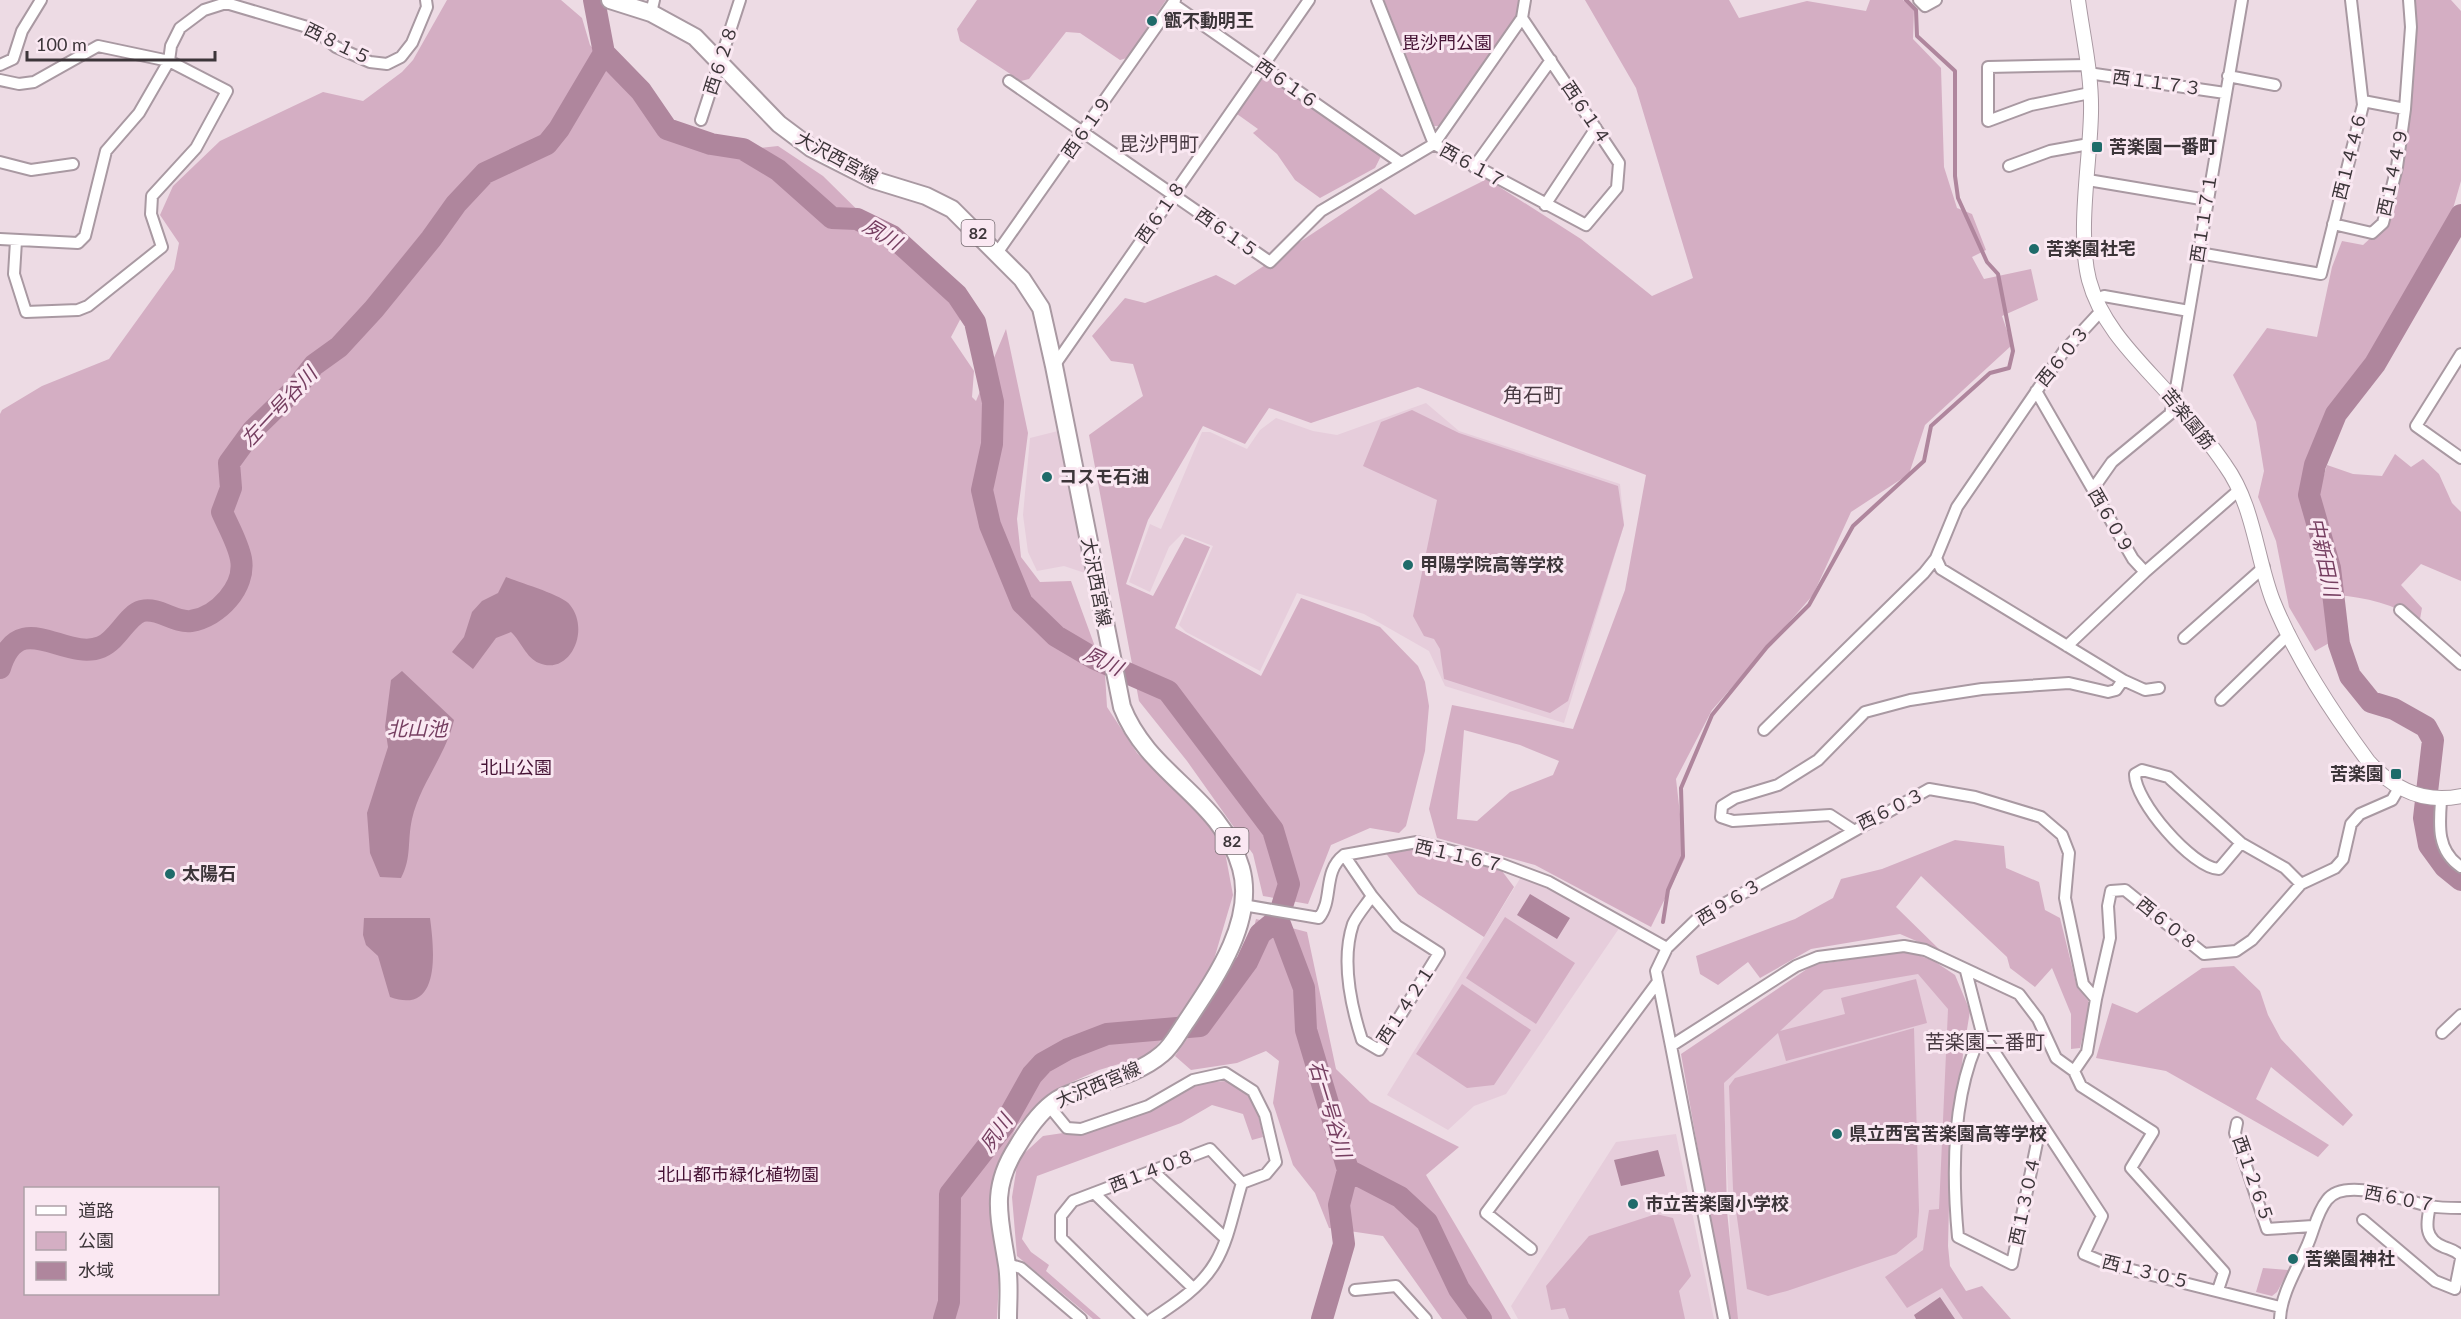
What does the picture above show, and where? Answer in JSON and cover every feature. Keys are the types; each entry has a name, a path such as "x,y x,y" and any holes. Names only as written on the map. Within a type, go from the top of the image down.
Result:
{"main road":[{"name":"大沢西宮線","path":"610,0 630,6 652,7 695,37 795,137 874,180 942,202 968,222 1022,279 1041,308 1118,694 1127,721 1144,749 1214,816 1228,834 1242,872 1250,905 1227,952 1190,1015 1162,1054 1140,1068 1062,1097 1049,1106 1016,1147 1002,1182 998,1215 1007,1264 1008,1319"}],"street":[{"path":"0,65 13,59 22,31 40,0"},
{"name":"西８１５","path":"0,239 78,243 85,236 105,151 139,113 169,61 171,46 180,28 204,10 215,4 226,3 314,29 336,47 370,62 387,64 401,57 412,43 427,7 426,0"},
{"name":"西６２８","path":"700,120 740,0"},
{"name":"西６１８","path":"1054,366 1308,0"},
{"name":"西６１７","path":"1377,0 1434,144 1586,225"},
{"path":"1522,18 1525,0"},
{"path":"1919,0 1925,6 1936,0"},
{"name":"苦楽園筋","path":"2078,0 2090,93 2084,249 2089,279 2098,305 2140,363 2174,400 2227,466 2239,490 2273,600 2289,634 2349,736 2382,777 2399,788 2437,800"},
{"name":"西１１７１","path":"2174,400 2242,0"},
{"name":"西１４４６","path":"2199,253 2321,274 2363,101 2351,0"},
{"path":"2405,109 2411,27 2409,0"},
{"name":"西６１６","path":"1174,2 1401,164"},
{"name":"西６１９","path":"997,253 1174,2"},
{"name":"西６１５","path":"1009,81 1270,262 1321,211 1434,144 1522,18"},
{"name":"西６１４","path":"1522,18 1619,163 1617,188 1586,225"},
{"path":"0,80 19,84 34,81 98,46 169,61 227,91 196,148 152,196 151,214 162,247 88,306 78,310 26,312 14,274 16,241"},
{"path":"1474,167 1551,60"},
{"name":"西１１７３","path":"2090,93 2031,105 1988,121 1988,67 2088,69 2225,93"},
{"path":"2228,76 2275,85"},
{"name":"西１４４９","path":"2333,224 2372,233 2383,223 2397,167 2405,109 2363,101"},
{"path":"1545,205 1596,129"},
{"path":"2009,166 2050,151 2089,144"},
{"path":"0,162 31,170 73,164"},
{"path":"2088,180 2207,200"},
{"path":"2098,305 2104,296 2189,312"},
{"name":"西６０３","path":"1764,730 1924,573 1936,558 1957,507 2098,305"},
{"path":"2461,354 2416,426 2461,458"},
{"name":"西６０９","path":"2036,391 2133,559 2145,572 2239,490"},
{"path":"2093,489 2112,462 2170,414 2174,400"},
{"path":"1936,558 1941,569 2123,680 2145,690 2159,688"},
{"path":"2184,638 2264,567"},
{"path":"2067,646 2145,572"},
{"path":"2400,610 2461,664"},
{"path":"2222,700 2289,634"},
{"name":"西６０３","path":"2096,999 2083,984 2065,898 2069,853 2062,835 2041,817 1975,797 1929,789 1853,830 1830,815 1733,821 1721,817 1722,806 1735,798 1778,784 1818,760 1865,712 1910,700 1982,689 2069,683 2108,692 2116,690 2123,680"},
{"path":"2241,843 2219,869 2209,869 2166,831 2134,785 2135,774 2142,770 2168,777 2241,843 2284,868 2301,884"},
{"name":"西６０８","path":"2096,999 2110,938 2108,906 2111,891 2125,890 2204,954 2236,951 2252,940 2301,884 2335,868 2343,860 2351,824 2360,814 2391,800 2399,788"},
{"path":"2461,796 2437,800 2439,832 2447,854 2461,867"},
{"name":"西９６３","path":"1671,1046 1656,971 1667,948 1697,919 1853,830"},
{"name":"西１１６７","path":"1344,855 1417,842 1501,864 1549,882 1667,948"},
{"path":"1250,905 1308,918 1319,918 1325,910 1328,881 1334,863 1344,855"},
{"name":"西１４２１","path":"1344,855 1372,896 1397,926 1439,953 1379,1050 1362,1040 1352,1008 1348,966 1354,923 1372,896"},
{"path":"1724,1319 1671,1046 1796,966 1818,957 1904,946 1925,950 2019,994 2038,1019 2056,1058 2074,1071 2080,1086 2153,1132 2131,1168 2224,1272 2218,1290"},
{"name":"西１３０５","path":"1966,970 1982,1034 2102,1216 2084,1254 2108,1264 2280,1307"},
{"path":"1532,1249 1486,1213 1657,983"},
{"path":"2074,1071 2087,1052 2096,999"},
{"path":"2442,1033 2461,1015"},
{"name":"西１３０４","path":"1982,1034 1972,1053 1963,1090 1953,1182 1958,1237 2012,1264 2041,1123"},
{"path":"1049,1106 1067,1128 1081,1129 1148,1106 1193,1080 1225,1073 1253,1090 1265,1115 1276,1162 1266,1174 1242,1183 1215,1263 1179,1301 1152,1319"},
{"name":"西１２６５","path":"2237,1123 2235,1133 2267,1229 2313,1226"},
{"name":"西１４０８","path":"1143,1319 1060,1238 1061,1216 1073,1201 1210,1149 1242,1183"},
{"path":"1154,1172 1224,1237"},
{"name":"西６０７","path":"2280,1319 2280,1307 2310,1240 2313,1226 2328,1198 2344,1190 2381,1193 2430,1206 2461,1208"},
{"path":"1094,1193 1193,1288"},
{"path":"2362,1220 2435,1281 2455,1289 2461,1257 2455,1250 2443,1247 2430,1238 2426,1226 2430,1206"},
{"path":"1007,1264 1021,1268 1081,1319"},
{"path":"1354,1290 1396,1286 1426,1319"}],"shaded area":[{"name":"甲陽学院高等学校","path":"1426,403 1459,431 1620,484 1624,525 1564,723 1445,686 1429,651 1364,614 1297,593 1260,671 1186,632 1179,625 1213,546 1182,534 1169,547 1150,592 1129,582 1150,524 1161,529 1202,432 1210,432 1247,449 1260,430 1276,418 1313,431 1337,435"},
{"name":"コスモ石油","path":"1058,431 1088,574 1064,566 1037,571 1028,552 1023,515 1030,438"},
{"path":"1521,877 1563,896 1620,927 1506,1094 1474,1106 1448,1130 1387,1095"},
{"name":"県立西宮苦楽園高等学校","path":"1907,961 1955,1007 1945,1185 1947,1263 1984,1319 1734,1319 1723,1084 1822,981"},
{"name":"市立苦楽園小学校","path":"1676,1134 1714,1319 1518,1319 1511,1306 1616,1142"}],"green space":[{"name":"北山公園","path":"447,0 561,0 582,18 590,45 631,96 726,152 778,146 823,176 963,314 951,337 974,371 972,397 976,401 1006,329 1028,433 1017,519 1021,557 1040,582 1071,581 1105,674 1107,707 1137,753 1222,836 1233,895 1207,983 1149,1055 1099,1070 1063,1086 1017,1125 997,1170 992,1219 999,1279 997,1319 0,1319 0,414 2,410 42,386 109,359 174,269 179,243 160,215 173,186 220,141 323,92 363,101 402,72 413,60"},
{"path":"977,0 1166,0 1127,58 1120,60 1080,33 1066,32 1029,79 1021,81 960,41 957,29"},
{"name":"毘沙門公園","path":"1384,0 1521,0 1519,13 1441,126 1434,126"},
{"path":"1585,0 1729,0 1739,18 1807,1 1866,11 1870,0 1903,0 1914,10 1913,39 1941,68 1944,167 1957,208 1972,214 1986,250 1972,257 1984,279 2031,269 2038,300 2002,316 2012,345 1925,425 1909,474 1851,512 1813,595 1712,710 1676,779 1685,858 1651,927 1535,865 1437,838 1429,809 1452,705 1573,729 1625,590 1646,475 1418,387 1311,423 1269,408 1245,444 1203,426 1148,520 1126,584 1153,596 1185,537 1210,547 1175,628 1261,676 1301,598 1380,627 1418,666 1425,682 1429,706 1425,751 1406,826 1399,833 1370,828 1331,845 1308,904 1263,896 1253,854 1187,761 1139,701 1089,435 1143,396 1133,364 1111,361 1092,336 1125,298 1145,303 1216,275 1235,285 1381,188 1415,215 1487,179 1581,239 1652,296 1693,278 1636,88","holes":["1464,730 1520,745 1559,761 1553,775 1510,792 1477,821 1457,819"]},
{"path":"2411,0 2451,0 2461,11 2461,181 2450,219 2412,291 2389,358 2370,388 2327,417 2309,482 2320,488 2327,465 2353,474 2382,476 2395,454 2411,467 2423,459 2439,474 2452,503 2461,512 2461,581 2421,564 2401,585 2422,608 2420,619 2379,602 2335,595 2331,642 2315,651 2289,607 2276,541 2258,497 2264,471 2256,422 2233,375 2267,328 2317,337 2332,267 2342,241 2363,245 2387,223 2400,168"},
{"path":"1262,74 1381,156 1375,168 1320,198 1295,180 1277,154 1253,133 1258,129 1237,114"},
{"path":"1412,410 1459,433 1618,486 1624,525 1568,701 1550,713 1444,679 1440,649 1434,639 1424,636 1413,616 1437,500 1363,466 1381,422"},
{"path":"1955,840 2004,846 2006,868 2039,882 2045,910 2060,918 2077,987 2090,1003 2080,1048 2071,1049 2071,1014 2052,968 2035,987 2010,968 2007,957 1921,876 1896,907 1942,952 1900,934 1811,949 1760,978 1748,962 1718,985 1700,974 1696,956 1795,919 1833,898 1841,879 1882,869"},
{"path":"1416,849 1502,871 1514,887 1484,937 1418,894 1384,851"},
{"path":"1505,917 1575,963 1536,1024 1466,978"},
{"path":"1256,919 1307,932 1336,1069 1370,1102 1459,1147 1426,1175 1511,1319 1442,1319 1383,1236 1329,1228 1315,1193 1293,1165 1273,1103 1279,1061 1266,1051 1237,1063 1191,1070 1175,1056 1248,951"},
{"path":"1907,951 1934,961 1955,975 1970,1011 1963,1054 1949,1205 1950,1266 1966,1291 1982,1286 2011,1319 1963,1319 1942,1288 1907,1308 1885,1277 1923,1250 1929,1210 1939,1209 1948,1009 1918,974 1824,990 1780,1031 1845,1014 1841,998 1916,979 1927,1023 1786,1061 1778,1033 1724,1083 1727,1211 1738,1319 1728,1319 1681,1054 1813,965"},
{"path":"2234,966 2260,991 2268,1015 2281,1039 2353,1115 2343,1126 2271,1067 2256,1099 2329,1145 2318,1157 2166,1071 2096,1058 2112,1003 2137,1013 2202,968"},
{"path":"1462,984 1531,1030 1494,1085 1467,1088 1416,1054"},
{"path":"1914,1028 1919,1211 1917,1237 1896,1254 1787,1291 1768,1296 1747,1289 1733,1189 1729,1086 1735,1078"},
{"path":"1226,1081 1243,1091 1253,1103 1263,1137 1252,1140 1243,1114 1212,1105 1181,1123 1037,1176 1022,1239 1031,1252 1049,1265 1046,1271 1101,1319 1093,1319 1017,1256 1012,1197 1018,1159 1043,1136 1063,1133 1085,1134 1155,1109 1199,1083"},
{"path":"1656,1214 1673,1218 1691,1276 1679,1291 1685,1319 1569,1319 1565,1308 1551,1310 1546,1286 1589,1236"},
{"path":"2263,1268 2289,1270 2277,1292 2272,1296 2256,1292"}],"water":[{"path":"506,577 550,593 570,605 576,615 578,627 574,649 568,657 559,663 550,665 534,661 511,632 496,638 473,669 452,652 464,637 472,612 482,601 498,593"},
{"name":"北山池","path":"402,671 454,720 445,745 416,806 412,819 407,863 401,878 380,877 370,853 367,813 388,747 385,727 391,680"},
{"path":"1530,894 1570,918 1557,939 1517,915"},
{"path":"364,918 430,918 433,946 431,976 427,988 419,997 407,1000 390,997 378,956 366,945 363,935"},
{"path":"1658,1150 1665,1176 1621,1186 1614,1160"},
{"path":"1940,1297 1955,1319 1916,1319 1914,1315"}],"waterway":[{"name":"夙川","path":"594,0 604,53 641,91 667,129 711,144 743,149 778,170 832,218 857,219 892,236 957,295 975,322 993,402 992,444 982,490 990,525 1022,603 1056,636 1095,659 1168,691 1273,830 1289,884 1278,919 1260,934 1247,962 1200,1026 1107,1034 1068,1049 1043,1063 1032,1075 1004,1125 950,1194 949,1302 944,1319"},
{"path":"1663,922 1668,890 1683,856 1681,788 1712,715 1767,647 1809,605 1853,526 1924,461 1931,426 1990,373 2009,368 2013,351 1998,274 1987,262 1958,198 1955,176 1955,71 1917,36 1916,10 1906,0"},
{"name":"左一号谷川","path":"0,668 8,650 19,641 31,638 87,650 107,644 132,617 142,611 154,611 179,620 191,621 211,614 228,599 239,580 241,570 238,547 222,512 231,488 229,463 253,430 296,388 314,365 339,347 374,309 431,239 456,204 485,173 547,144 559,129 604,53"},
{"name":"中新田川","path":"2461,215 2375,364 2336,414 2315,465 2309,495 2330,568 2339,644 2350,676 2371,702 2394,709 2426,727 2433,740 2424,818 2429,845 2445,867 2461,880"},
{"name":"右一号谷川","path":"1278,919 1304,988 1306,1030 1348,1170 1400,1197 1427,1222 1459,1289 1481,1319"},
{"path":"1322,1319 1344,1244 1339,1205 1348,1170"}],"place":[{"name":"甑不動明王","path":"1152,21"},
{"name":"苦楽園一番町","path":"2097,147"},
{"name":"苦楽園社宅","path":"2034,249"},
{"name":"コスモ石油","path":"1047,477"},
{"name":"甲陽学院高等学校","path":"1408,565"},
{"name":"苦楽園","path":"2396,774"},
{"name":"太陽石","path":"170,874"},
{"name":"県立西宮苦楽園高等学校","path":"1837,1134"},
{"name":"市立苦楽園小学校","path":"1633,1204"},
{"name":"苦樂園神社","path":"2293,1259"}],"district":[{"name":"毘沙門町","path":"1159,144"},
{"name":"角石町","path":"1533,395"},
{"name":"苦楽園二番町","path":"1985,1042"}],"park label":[{"name":"北山都市緑化植物園","path":"738,1175"}]}
